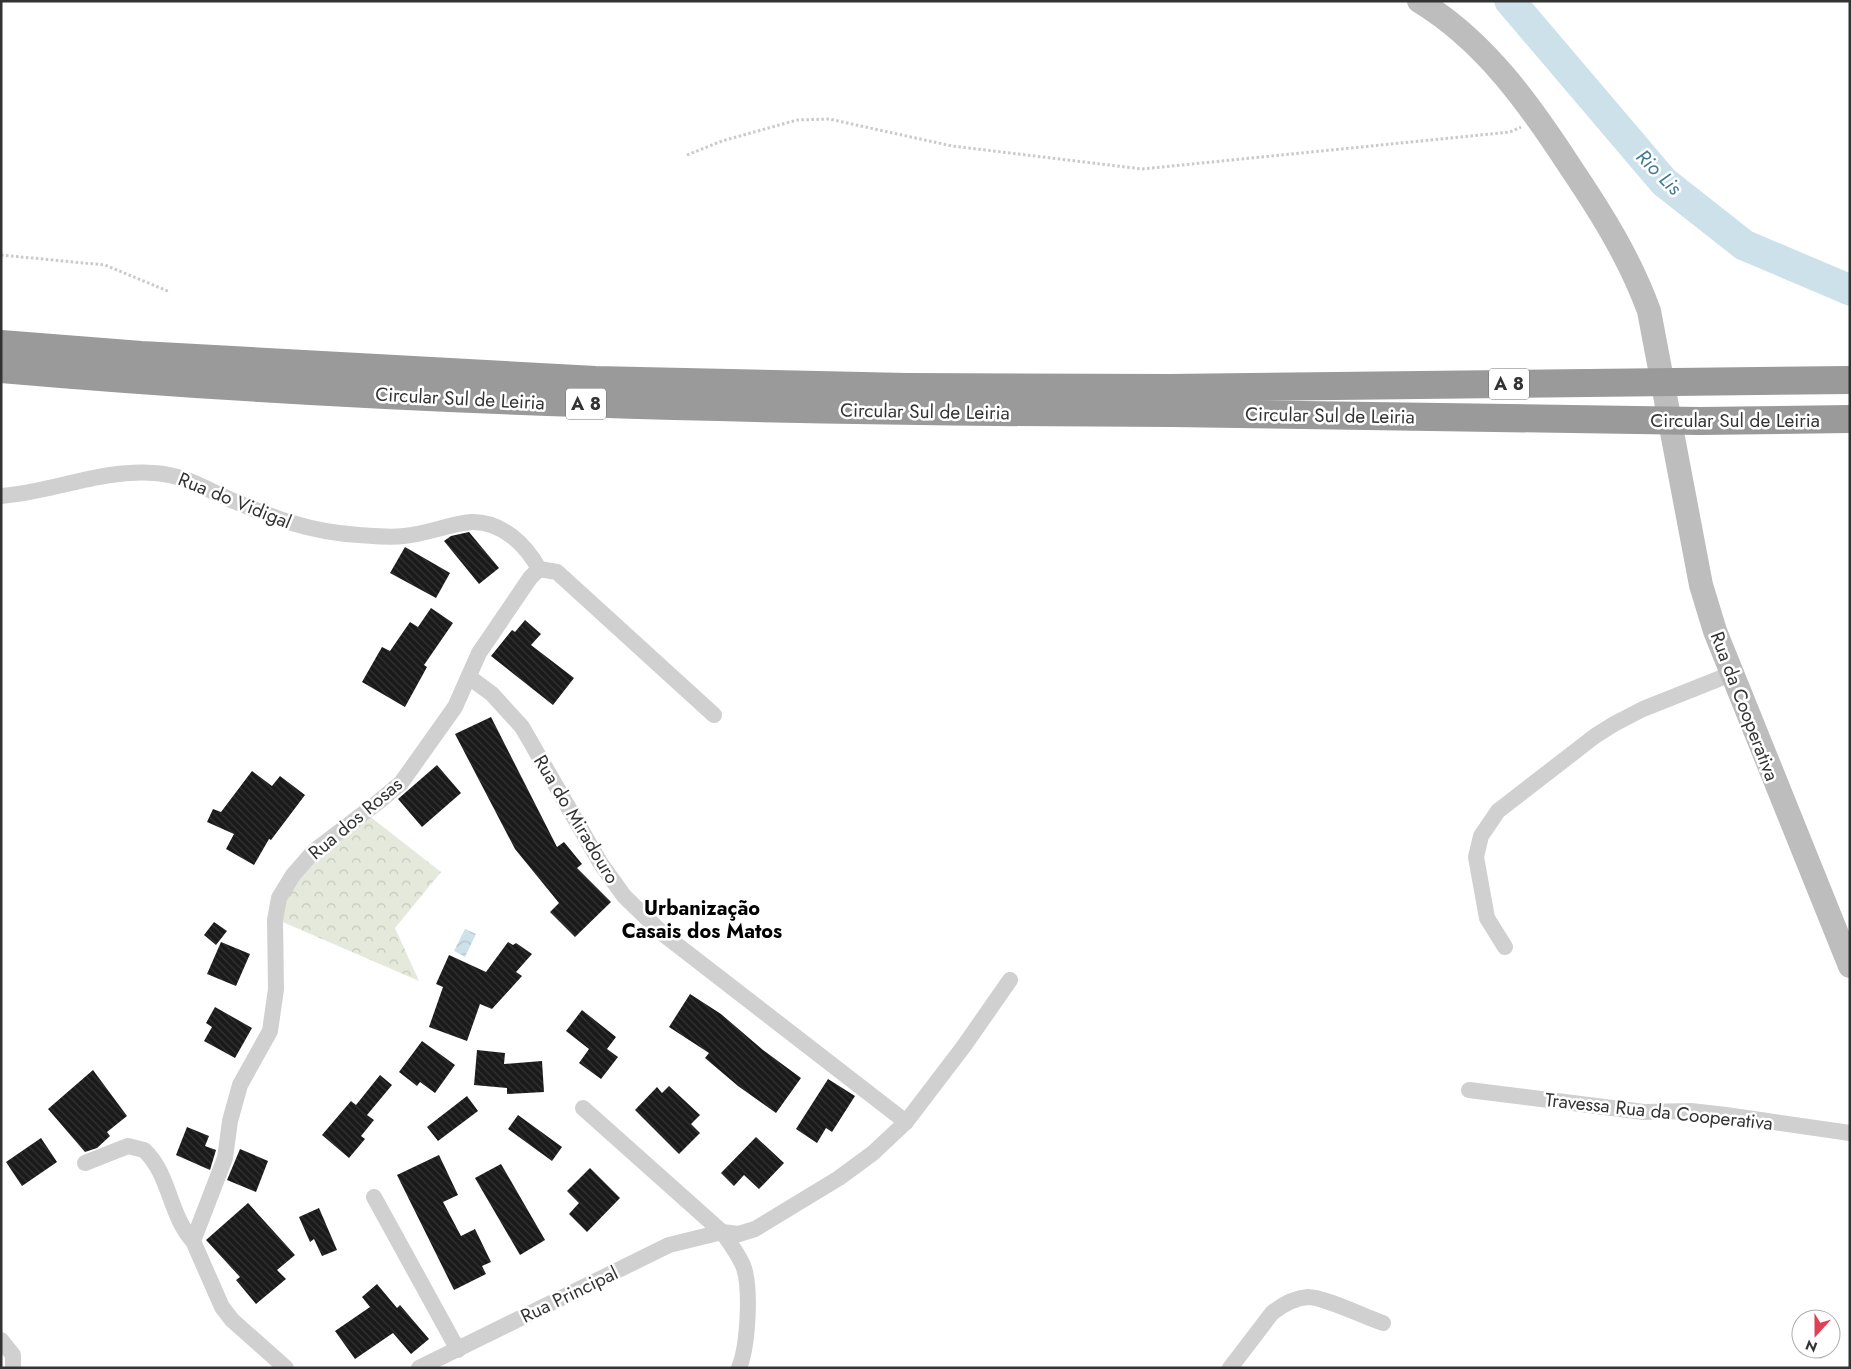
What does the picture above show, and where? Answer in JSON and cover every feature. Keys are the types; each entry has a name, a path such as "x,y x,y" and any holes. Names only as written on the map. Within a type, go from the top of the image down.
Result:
{"highway":[{"name":"Circular Sul de Leiria","path":"1,344 141,355 596,380 907,387 1170,400 1699,421 1850,419"},
{"name":"Circular Sul de Leiria","path":"1,369 141,382 604,405 908,412 1170,400 1850,380"}],"main road":[{"name":"Rua da Cooperativa","path":"1419,1 1446,18 1483,52 1539,120 1610,228 1639,284 1649,311 1702,585 1731,674 1850,966"}],"street":[{"name":"Rua do Vidigal","path":"1,496 27,494 111,474 154,473 182,476 288,523 305,528 360,535 403,536 472,522 486,524 513,537 531,554 539,570"},
{"path":"539,570 557,572 714,715"},
{"name":"Rua dos Rosas","path":"193,1241 225,1158 230,1121 240,1084 270,1031 276,990 274,920 279,898 293,875 314,851 372,808 401,783 455,707 479,653 530,578 539,570"},
{"path":"1505,947 1487,918 1476,858 1481,836 1498,811 1582,746 1614,724 1643,709 1731,674"},
{"name":"Rua do Miradouro","path":"469,677 492,694 522,727 601,864 630,903 663,934 906,1122"},
{"name":"Rua Principal","path":"419,1368 669,1245 722,1232 739,1234 755,1229 839,1178 873,1153 906,1122 959,1053 1010,980"},
{"name":"Travessa Rua da Cooperativa","path":"1469,1090 1644,1112 1700,1112 1850,1133"},
{"path":"583,1108 722,1232 738,1255 747,1280 744,1348 739,1368"},
{"path":"85,1163 128,1146 144,1150 158,1167 184,1231 193,1241 204,1269 227,1313 256,1343 286,1368"},
{"path":"374,1197 458,1350"},
{"path":"1230,1368 1272,1313 1284,1304 1298,1299 1316,1298 1382,1323"},
{"path":"1,1340 13,1356 13,1368"}],"path":[{"path":"687,156 722,141 796,120 829,119 952,146 1142,169 1510,132 1539,120"},
{"path":"1,256 105,265 170,292"}],"green space":[{"path":"368,815 441,872 395,928 419,981 278,920 295,876"}],"water":[{"path":"465,929 476,934 465,957 454,951"}],"building":[{"path":"469,532 499,568 479,584 444,541 451,536"},
{"path":"405,547 450,573 436,598 390,573"},
{"path":"431,608 453,623 424,665 427,667 405,707 362,682 382,647 390,651 410,622 418,627"},
{"path":"525,620 541,634 531,645 574,678 553,705 491,656 512,630 515,632"},
{"path":"491,717 557,847 564,842 582,864 577,868 611,902 575,937 550,912 559,903 515,849 455,734"},
{"path":"437,765 461,793 422,827 398,799"},
{"path":"252,771 272,786 280,776 305,795 271,840 269,839 254,865 226,849 234,834 207,822 213,809 221,812"},
{"path":"214,922 227,931 216,945 204,935"},
{"path":"221,942 250,954 236,986 207,974"},
{"path":"508,942 513,945 516,943 532,954 516,972 522,976 492,1009 480,1004 467,1041 429,1027 443,987 436,984 449,955 486,972"},
{"path":"690,994 721,1014 763,1050 801,1078 776,1113 738,1086 705,1058 709,1053 669,1027"},
{"path":"215,1007 252,1028 235,1058 204,1041 212,1027 206,1023"},
{"path":"582,1010 616,1037 607,1049 618,1057 601,1079 579,1063 589,1049 566,1031"},
{"path":"422,1041 455,1065 435,1093 420,1082 417,1086 399,1072"},
{"path":"477,1050 505,1053 504,1064 542,1061 544,1092 507,1094 507,1088 474,1085"},
{"path":"93,1070 127,1116 107,1132 110,1136 97,1148 85,1152 48,1109"},
{"path":"380,1075 392,1085 367,1115 374,1120 361,1136 365,1139 349,1158 322,1135 351,1101 356,1105"},
{"path":"828,1079 855,1096 832,1132 826,1128 817,1143 796,1129"},
{"path":"669,1086 700,1115 691,1124 700,1133 679,1154 635,1110 657,1087 662,1093"},
{"path":"467,1096 478,1111 438,1141 427,1127"},
{"path":"518,1115 562,1147 552,1161 508,1129"},
{"path":"187,1127 209,1136 205,1146 216,1150 210,1170 176,1155"},
{"path":"756,1137 784,1163 759,1189 744,1175 734,1186 721,1173"},
{"path":"41,1138 57,1162 22,1186 6,1162"},
{"path":"240,1149 268,1161 256,1192 227,1180"},
{"path":"439,1155 458,1195 443,1202 461,1236 475,1229 491,1262 482,1266 486,1274 454,1290 397,1175"},
{"path":"501,1164 545,1240 520,1255 475,1178"},
{"path":"590,1168 620,1198 587,1232 569,1214 579,1203 567,1191"},
{"path":"248,1203 295,1255 277,1270 286,1279 256,1304 236,1280 240,1277 206,1240"},
{"path":"319,1208 337,1250 322,1256 314,1239 310,1242 299,1217"},
{"path":"377,1284 397,1308 400,1305 429,1339 411,1354 393,1333 355,1359 335,1331 370,1307 362,1297"}],"waterway":[{"name":"Rio Lis","path":"1510,1 1664,182 1744,245 1850,290"}],"district":[{"name":"Urbanização Casais dos Matos","path":"702,920"}]}
